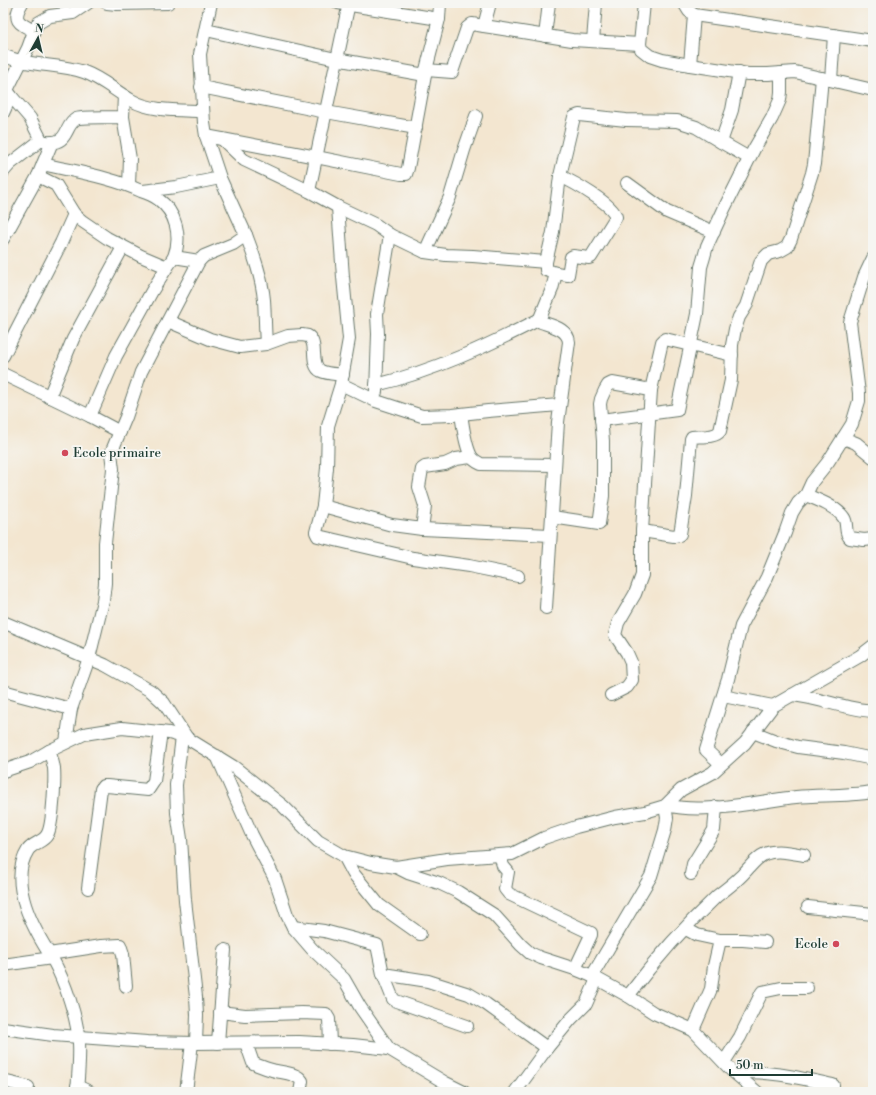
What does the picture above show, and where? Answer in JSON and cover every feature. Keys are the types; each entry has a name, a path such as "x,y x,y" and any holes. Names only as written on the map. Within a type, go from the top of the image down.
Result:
{"street":[{"path":"22,3 16,14 17,19 34,32"},
{"path":"3,239 38,176 43,164 46,141 30,118 8,92 8,89 38,23 50,16 73,12 88,3"},
{"path":"107,3 168,3"},
{"path":"211,3 200,54 201,87 206,136 220,178 253,253 262,285 266,344"},
{"path":"206,136 406,174 426,72 439,19 440,3"},
{"path":"484,26 490,3"},
{"path":"545,36 549,3"},
{"path":"593,42 596,3"},
{"path":"644,3 640,44 641,49 650,56 690,66 739,72 768,74 795,72 873,90"},
{"path":"684,3 689,11 694,15 873,41"},
{"path":"310,191 336,59 345,4 439,19"},
{"path":"690,66 694,15"},
{"path":"206,30 336,59 426,72 452,72 460,46 470,25 472,24 593,42 640,44"},
{"path":"642,531 674,536 680,534 686,496 692,436 714,435 718,434 720,431 731,380 735,329 746,306 761,261 768,254 780,251 786,247 794,230 814,164 834,35"},
{"path":"3,55 21,61 69,67 85,72 132,101 154,108 203,111"},
{"path":"722,142 732,110 739,72"},
{"path":"601,420 677,410 697,314 701,267 707,246 780,100 781,73"},
{"path":"201,87 416,128"},
{"path":"3,114 11,96"},
{"path":"124,96 123,117 130,159 129,185"},
{"path":"425,252 450,197 476,116"},
{"path":"3,172 10,164 46,141 61,139 65,136 72,123 78,118 123,117"},
{"path":"560,176 580,185 615,212 616,217 591,257 571,257 568,275 546,270 546,262 553,232 560,176 574,117 677,121 696,127 750,158"},
{"path":"222,139 244,160 310,191 338,207 376,225 390,235 425,252 446,255 546,262"},
{"path":"43,164 129,185 157,198 173,218 176,225 178,242 174,257 152,291 116,356 90,416"},
{"path":"38,176 56,185 74,214 82,221 123,247 167,267"},
{"path":"142,191 176,187 220,178"},
{"path":"627,182 667,212 714,232"},
{"path":"338,207 343,277 349,328 348,350 342,379 328,426 327,468 323,506 316,532 318,536 413,558 469,566 518,576"},
{"path":"3,356 61,243 74,214"},
{"path":"66,742 71,709 89,658 103,601 105,583 105,543 113,469 111,453 141,372 199,261 204,256 233,244 246,235"},
{"path":"376,401 378,334 377,314 390,235"},
{"path":"49,397 73,340 123,247"},
{"path":"174,257 199,261"},
{"path":"721,764 706,750 723,696 741,626 767,577 792,513 798,503 806,495 812,482 844,438 852,424 859,401 850,322 864,277 873,258"},
{"path":"540,320 540,315 552,289 556,273"},
{"path":"376,385 399,380 459,358 540,320"},
{"path":"540,320 564,331 569,338 559,405 546,608"},
{"path":"168,321 210,339 240,347 266,344 288,336 308,336 313,342 314,359 317,368 321,371 342,379 376,401 422,416 441,416 559,405"},
{"path":"611,695 628,687 632,680 631,662 615,635 618,623 635,594 642,575 642,531 651,390 663,341 665,340 691,345 732,355"},
{"path":"3,374 120,432"},
{"path":"552,517 599,524 604,496 601,399 610,384 651,390"},
{"path":"461,414 463,428 471,457 476,462 481,464 555,465"},
{"path":"844,438 856,443 873,457"},
{"path":"422,529 424,506 419,487 422,469 425,467 445,464 456,459 471,457"},
{"path":"806,495 840,514 844,518 848,536 850,538 864,540 873,539"},
{"path":"323,506 392,525 422,529 550,535"},
{"path":"3,622 105,665 155,694 164,703 185,737 176,785 177,813 182,845 185,900 197,1015 186,1092"},
{"path":"515,1092 547,1048 571,1019 586,1004 594,978 651,876 665,830 667,818 666,806 681,790 712,773 744,743 773,706 860,656 873,646"},
{"path":"3,691 71,709"},
{"path":"792,695 812,698 852,709 873,711"},
{"path":"723,696 773,706"},
{"path":"3,771 30,762 48,751 84,734 122,728 161,732 185,737 241,772 283,806 318,841 344,856 371,863 396,867 408,873 448,887 494,915 521,946 530,953 552,963 575,969 628,996 654,1013 693,1030 724,1062 757,1092"},
{"path":"88,888 101,789 103,786 112,786 148,790 154,781 161,732"},
{"path":"753,732 776,741 798,747 844,753 873,759"},
{"path":"48,751 53,760 54,769 52,810 48,834 46,838 31,846 28,851 20,874 21,888 27,911 35,929 57,968 72,1009 79,1036 77,1089 90,1092"},
{"path":"217,756 252,835 275,879 287,915 293,927 312,949 344,979 360,1007 389,1049 443,1087 464,1092"},
{"path":"154,781 176,785"},
{"path":"396,867 446,859 512,854 544,838 576,827 666,806 684,809 716,807 797,797 873,792"},
{"path":"692,874 693,864 714,830 716,807"},
{"path":"628,996 652,964 673,940 761,856 766,853 783,852 804,855"},
{"path":"500,855 503,866 508,872 505,889 509,894 591,932 575,969"},
{"path":"344,856 353,873 378,905 420,934"},
{"path":"808,907 873,914"},
{"path":"293,927 324,931 376,944 379,947 383,974 393,999 467,1026"},
{"path":"686,929 702,936 720,940 765,942"},
{"path":"693,1030 712,989 714,966 720,940"},
{"path":"3,965 87,948 120,945 123,954 126,986"},
{"path":"218,1042 225,950"},
{"path":"383,974 428,981 469,994 486,1004 547,1048"},
{"path":"724,1062 740,1038 762,992 781,988 807,988"},
{"path":"220,1012 245,1015 302,1013 326,1014 329,1019 330,1044"},
{"path":"3,1028 53,1035 147,1042 330,1044 389,1049"},
{"path":"246,1043 253,1063 272,1070 294,1075 299,1078 302,1081 300,1092"},
{"path":"736,1073 759,1072 801,1078 833,1085 831,1092"},
{"path":"3,1081 28,1087"}],"place":[{"name":"Ecole primaire","path":"65,453"},
{"name":"Ecole","path":"836,944"}]}
